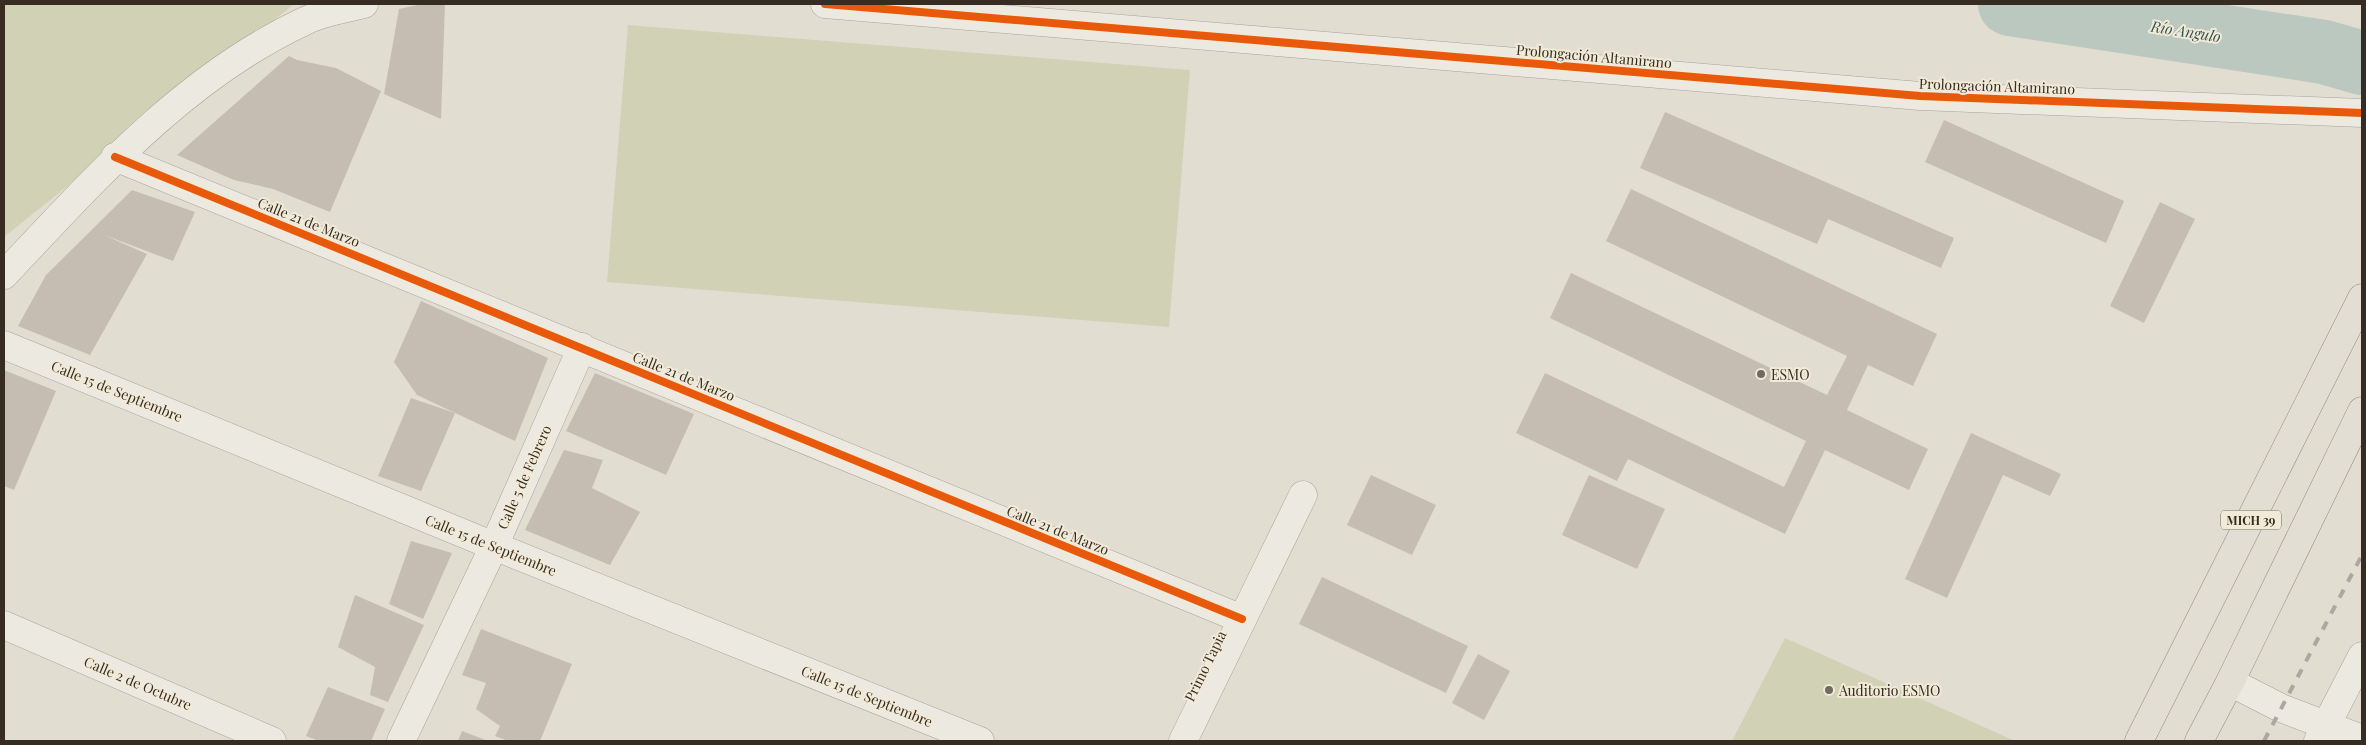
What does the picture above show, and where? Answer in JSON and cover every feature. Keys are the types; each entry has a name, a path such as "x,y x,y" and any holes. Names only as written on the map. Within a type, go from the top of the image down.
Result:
{"main road":[{"name":"MICH 39","path":"2139,741 2362,298"},
{"path":"2199,741 2230,682 2362,411"}],"street":[{"path":"4,275 115,157 230,61 307,20 364,4"},
{"name":"Prolongación Altamirano","path":"825,4 1920,96 2362,113"},
{"name":"Calle 21 de Marzo","path":"115,157 1242,619"},
{"name":"Calle 15 de Septiembre","path":"4,345 494,546 980,741"},
{"name":"Calle 5 de Febrero","path":"401,741 494,546 582,347"},
{"name":"Primo Tapia","path":"1183,741 1303,495"},
{"name":"Calle 2 de Octubre","path":"4,625 272,741"},
{"path":"2322,734 2362,656"},
{"path":"2230,682 2280,708 2322,734 2362,739"}],"green space":[{"path":"4,4 294,4 4,237"},
{"path":"628,25 1190,70 1169,327 607,282"},
{"name":"Auditorio ESMO","path":"1785,638 2015,741 1732,741"}],"building":[{"path":"422,4 445,4 441,119 384,94 399,9"},
{"path":"289,56 297,60 336,68 381,91 330,212 273,189 234,180 177,155"},
{"path":"1665,112 1954,238 1941,268 1828,219 1817,244 1640,168"},
{"path":"1944,120 2124,201 2106,243 1925,162"},
{"path":"1631,189 1937,334 1913,386 1868,365 1847,410 1928,449 1909,490 1825,450 1785,534 1628,459 1617,481 1516,433 1545,373 1784,487 1806,441 1550,318 1571,273 1827,395 1847,356 1606,241"},
{"path":"132,190 195,212 173,261 104,235 147,254 90,355 18,326 46,275"},
{"path":"2160,202 2195,219 2144,323 2110,306"},
{"path":"421,301 548,358 515,441 417,395 394,362"},
{"path":"4,370 56,391 14,490 4,486"},
{"path":"595,373 694,414 666,475 566,431"},
{"path":"411,398 455,413 421,491 378,476"},
{"path":"1971,433 2061,474 2050,496 2003,475 1947,598 1905,579"},
{"path":"564,450 603,460 592,488 640,512 610,565 525,530"},
{"path":"1371,475 1436,505 1412,555 1347,525"},
{"path":"1589,475 1665,509 1637,569 1562,535"},
{"path":"411,541 452,553 423,619 389,604"},
{"path":"1322,577 1468,646 1446,693 1299,624"},
{"path":"355,595 424,625 388,702 370,695 375,667 338,647"},
{"path":"481,629 572,664 540,741 508,741 495,736 500,726 476,709 486,683 462,675"},
{"path":"1478,654 1510,671 1484,720 1452,703"},
{"path":"328,687 385,709 371,741 319,741 306,736"},
{"path":"462,731 488,741 458,741"}],"waterway":[{"name":"Río Angulo","path":"2010,4 2324,52 2362,63"}],"railway":[{"path":"2264,741 2362,555"}],"cycle path":[{"path":"825,4 1920,96 2362,113"},
{"path":"115,157 1242,619"}],"place":[{"name":"ESMO","path":"1761,374"},
{"name":"Auditorio ESMO","path":"1829,690"}]}
